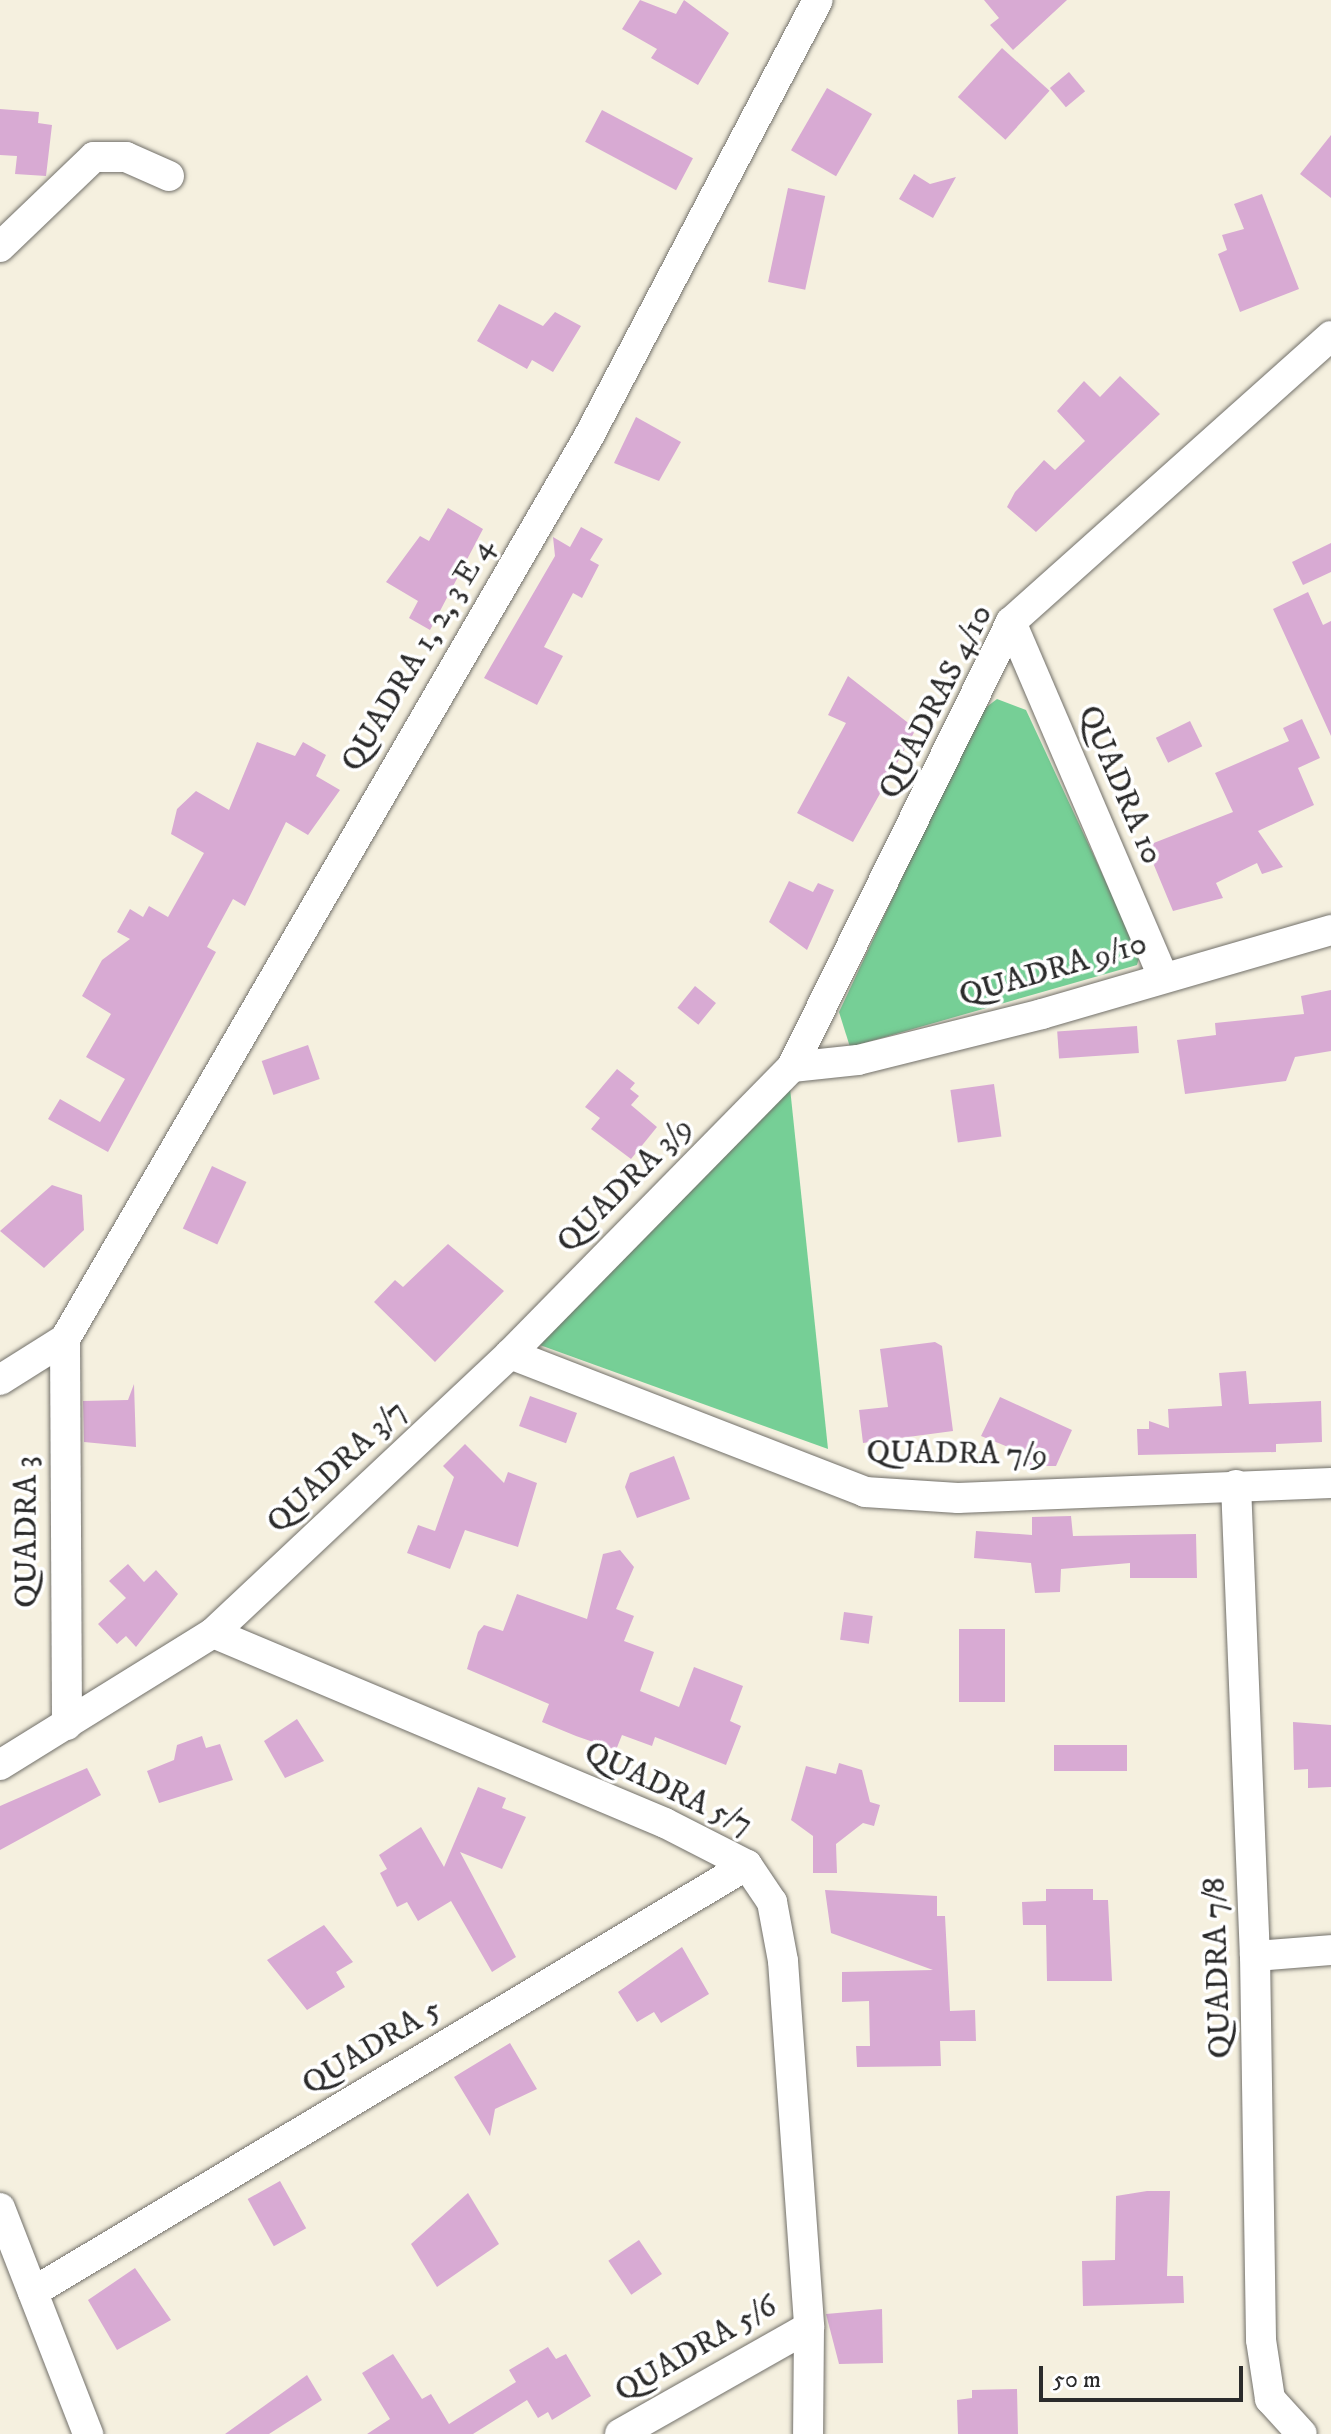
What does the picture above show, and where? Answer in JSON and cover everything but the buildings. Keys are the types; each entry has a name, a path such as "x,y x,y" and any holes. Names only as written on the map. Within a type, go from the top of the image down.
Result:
{"street":[{"name":"QUADRA 1, 2, 3 E 4","path":"65,1339 589,436 818,0"},
{"path":"0,247 94,157 135,159 169,176"},
{"name":"QUADRAS 4/10","path":"792,1067 1011,622 1331,336"},
{"name":"QUADRA 10","path":"1011,622 1163,976"},
{"name":"QUADRA 9/10","path":"792,1067 858,1060 1331,930"},
{"name":"QUADRA 3/9","path":"510,1354 792,1067"},
{"path":"0,1380 65,1339"},
{"name":"QUADRA 3","path":"65,1339 67,1725"},
{"name":"QUADRA 7/9","path":"510,1354 865,1492 958,1498 1331,1483"},
{"name":"QUADRA 3/7","path":"0,1765 213,1633 510,1354"},
{"name":"QUADRA 7/8","path":"1236,1485 1255,1956 1263,2372 1283,2421 1302,2434"},
{"name":"QUADRA 5/7","path":"213,1633 665,1823 747,1865 772,1902 783,1961 809,2327 808,2434"},
{"name":"QUADRA 5","path":"33,2292 747,1865"},
{"path":"1255,1956 1331,1950"},
{"path":"0,2208 88,2434"},
{"name":"QUADRA 5/6","path":"620,2434 809,2327"}],"green space":[{"path":"997,699 1026,710 1140,955 1137,965 850,1047 839,1012 980,712"},
{"path":"790,1088 828,1449 537,1344"}]}
